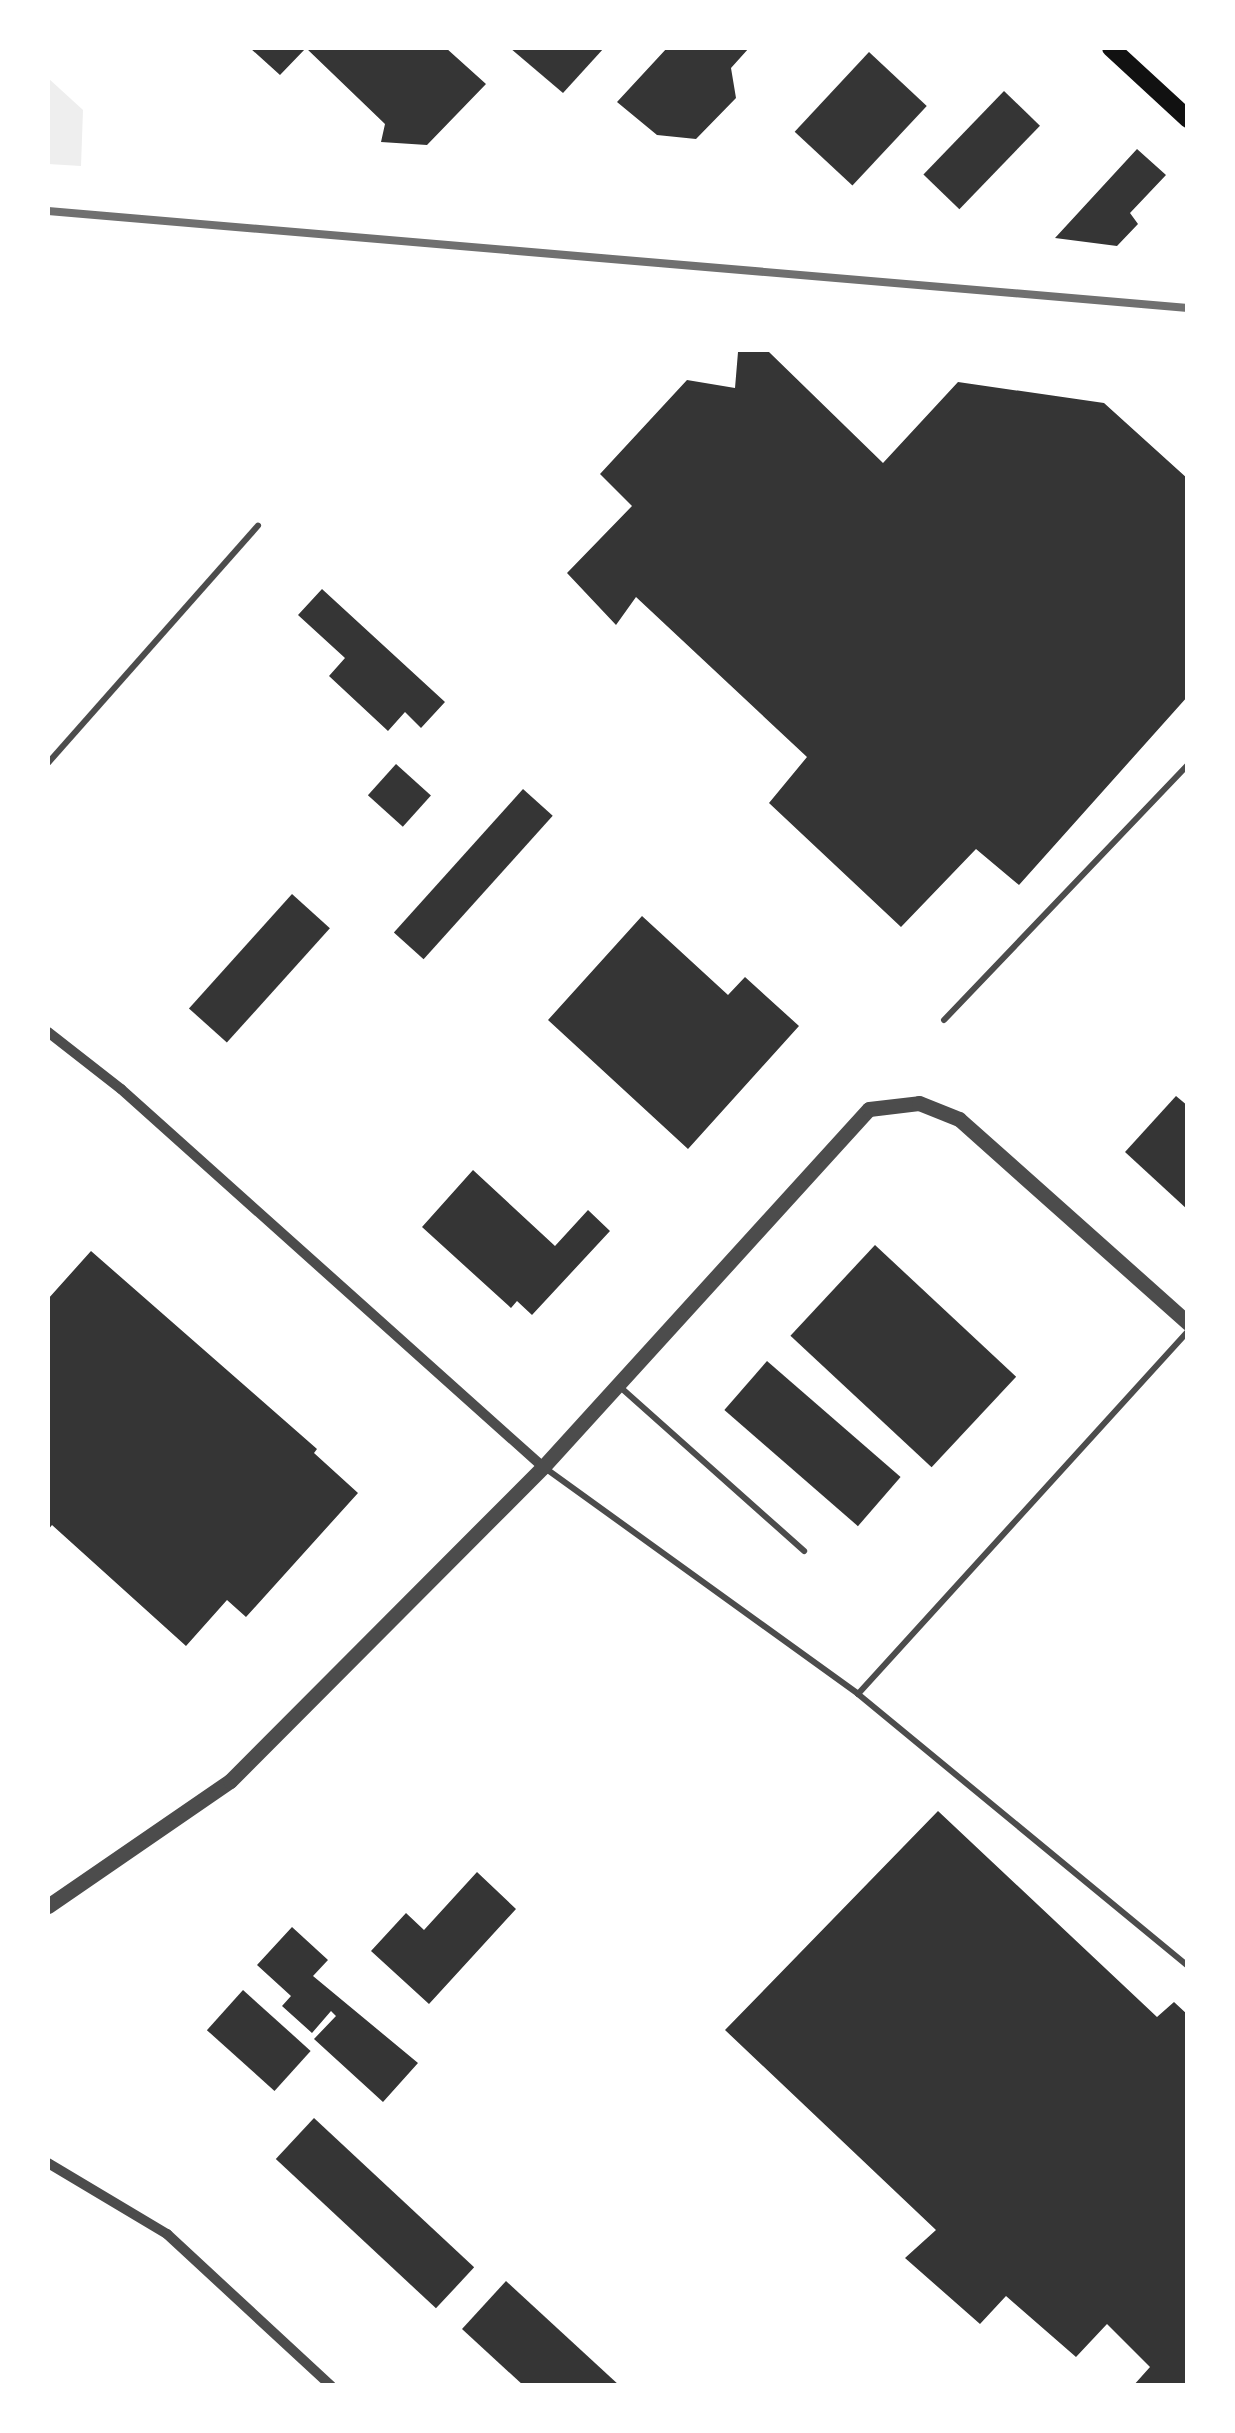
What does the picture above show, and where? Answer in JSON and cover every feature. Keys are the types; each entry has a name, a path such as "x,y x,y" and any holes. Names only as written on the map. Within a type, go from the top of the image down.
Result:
{"main road":[{"path":"1111,48 1188,118"}],"street":[{"path":"48,1032 121,1088 543,1467"},
{"path":"48,1906 75,1882 152,1839 230,1782 543,1467 869,1108 919,1103 958,1120 1188,1323"},
{"path":"48,1889 75,1882"},
{"path":"48,2163 166,2234 331,2386"}],"lane":[{"path":"48,763 258,526"},
{"path":"944,1020 1188,765"},
{"path":"858,1694 1188,1331"},
{"path":"618,1385 804,1551"},
{"path":"543,1467 858,1694 1188,1966"}],"shaded area":[{"path":"48,78 83,110 81,166 48,164"}],"building":[{"path":"250,48 306,48 280,75"},
{"path":"306,48 446,48 486,84 427,145 381,142 385,124"},
{"path":"510,48 604,48 563,93"},
{"path":"667,48 749,48 731,68 736,98 696,139 657,135 617,102"},
{"path":"869,52 927,106 852,186 795,132"},
{"path":"1004,91 1040,126 959,209 923,174"},
{"path":"1137,149 1166,175 1130,213 1138,224 1117,246 1055,238"},
{"path":"738,352 769,352 883,463 958,382 1104,403 1188,479 1188,696 1019,885 976,849 901,927 769,803 807,757 636,597 616,625 567,573 632,506 600,474 687,380 735,388"},
{"path":"322,589 445,702 421,728 405,712 388,731 329,676 345,658 298,615"},
{"path":"396,764 431,795 403,827 368,795"},
{"path":"523,789 553,816 424,959 394,932"},
{"path":"292,894 330,928 227,1043 189,1008"},
{"path":"642,916 728,995 745,977 799,1026 688,1149 548,1020"},
{"path":"1176,1096 1188,1106 1188,1210 1125,1152"},
{"path":"473,1170 555,1246 588,1210 610,1231 532,1315 517,1301 511,1308 422,1227"},
{"path":"875,1245 1016,1377 932,1467 790,1336"},
{"path":"91,1251 317,1449 314,1453 358,1493 246,1617 227,1600 186,1646 52,1525 48,1530 48,1299"},
{"path":"767,1361 901,1477 858,1526 724,1410"},
{"path":"938,1811 1157,2017 1174,2002 1188,2015 1188,2386 1133,2386 1150,2367 1107,2324 1076,2357 1006,2296 980,2324 905,2258 936,2230 725,2030"},
{"path":"477,1872 516,1909 429,2004 371,1951 406,1913 424,1930"},
{"path":"292,1927 328,1960 313,1976 418,2063 383,2102 314,2039 336,2016 331,2011 312,2033 282,2006 291,1996 257,1965"},
{"path":"243,1990 311,2051 274,2091 207,2030"},
{"path":"314,2118 474,2267 436,2308 276,2159"},
{"path":"506,2281 620,2386 524,2386 462,2329"}],"railway":[{"path":"48,211 1188,308"}]}
